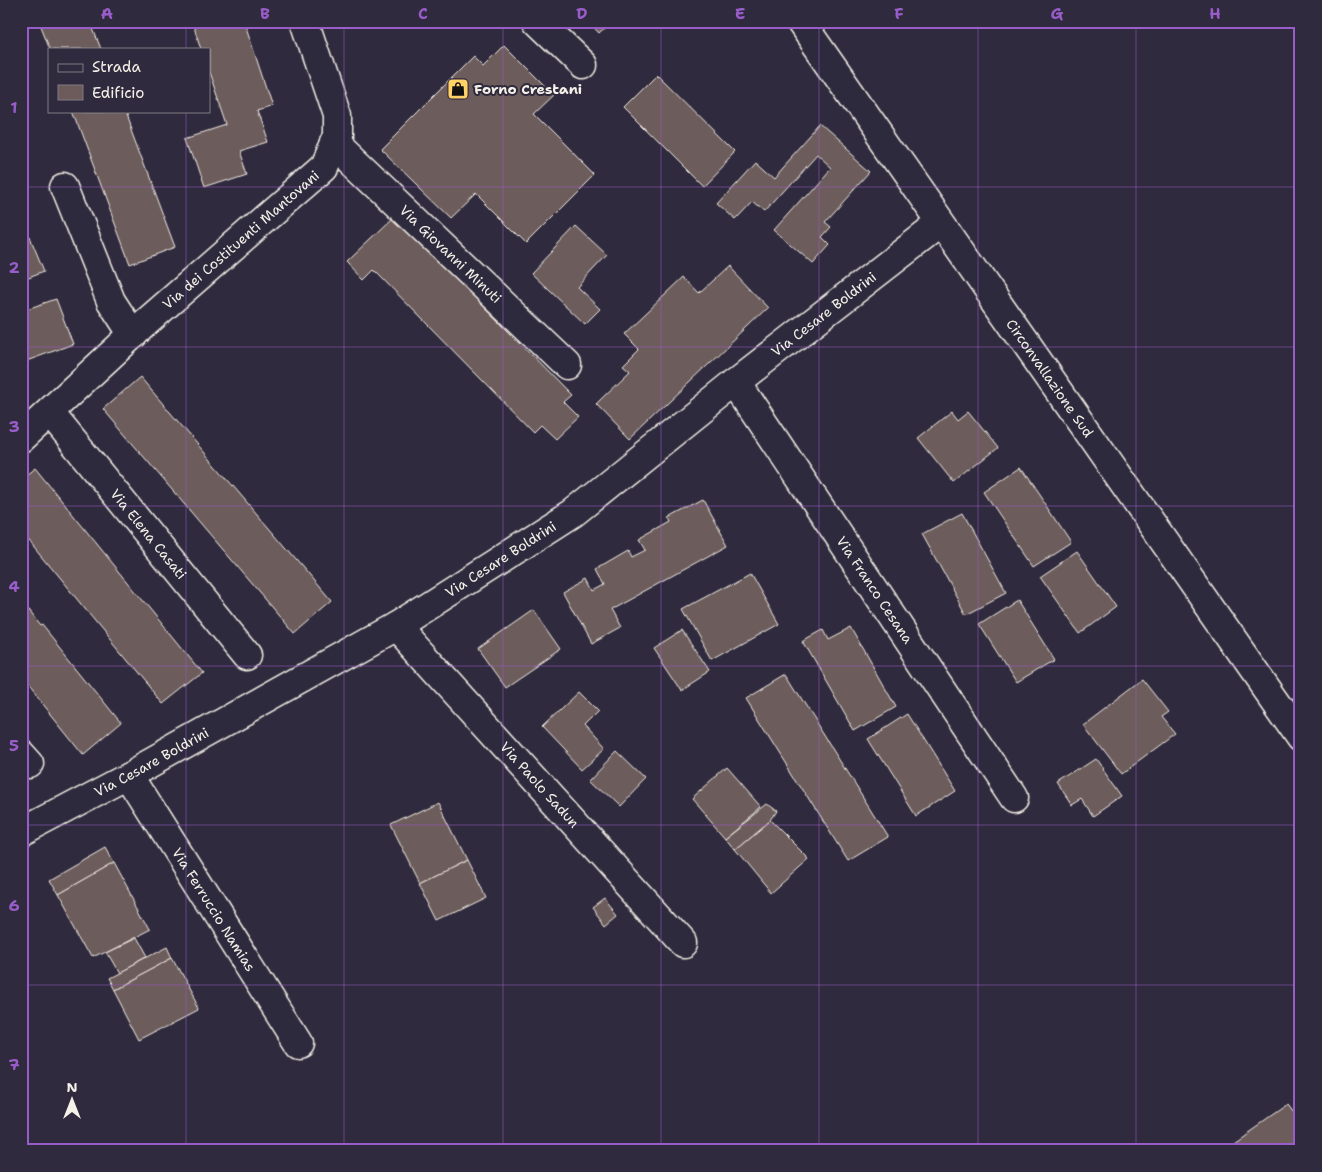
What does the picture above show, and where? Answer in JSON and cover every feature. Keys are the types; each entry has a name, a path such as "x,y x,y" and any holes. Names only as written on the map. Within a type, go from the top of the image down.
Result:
{"street":[{"name":"Via dei Costituenti Mantovani","path":"21,438 133,335 324,167 337,137 337,116 305,21"},
{"path":"537,21 583,65"},
{"name":"Circonvallazione Sud","path":"800,21 940,224 1301,736"},
{"name":"Via Giovanni Minuti","path":"334,143 567,365"},
{"path":"65,186 111,301 133,335"},
{"name":"Via Cesare Boldrini","path":"21,832 129,775 396,626 573,513 736,382 940,224"},
{"name":"Via Franco Cesana","path":"736,382 1014,798"},
{"name":"Via Elena Casati","path":"50,413 247,655"},
{"name":"Via Paolo Sadun","path":"396,626 683,944"},
{"name":"Via Ferruccio Namias","path":"129,775 298,1043"}],"building":[{"path":"39,21 90,21 101,48 50,48"},
{"path":"192,21 244,21 272,106 257,111 268,142 239,151 247,174 204,188 187,138 227,125 210,75 210,48 201,48"},
{"path":"588,21 612,21 599,33"},
{"path":"504,45 554,95 534,114 595,175 526,244 476,194 451,218 380,149 473,56 483,66"},
{"path":"656,74 735,152 702,186 623,107"},
{"path":"73,112 124,112 175,247 130,264"},
{"path":"820,126 871,171 825,222 831,227 822,237 830,245 813,264 774,230 830,167 816,154 764,212 752,202 735,220 716,203 755,160 774,177"},
{"path":"395,216 571,395 563,402 578,417 555,439 540,425 533,432 374,270 364,280 347,262"},
{"path":"25,225 44,271 21,280 21,226"},
{"path":"576,226 607,255 577,287 600,309 585,324 531,273"},
{"path":"728,266 768,308 630,439 596,404 630,371 623,365 639,349 624,334 684,277 699,293"},
{"path":"56,299 73,344 21,363 21,311"},
{"path":"140,377 332,602 295,634 103,409"},
{"path":"952,411 958,419 968,411 998,448 954,483 918,438"},
{"path":"1021,467 1071,542 1034,566 984,492"},
{"path":"35,468 202,673 163,704 21,531 21,479"},
{"path":"703,500 728,545 610,610 620,628 591,644 563,592 588,578 594,590 605,584 597,569 628,551 631,557 645,550 639,540 671,522 669,518"},
{"path":"962,513 1006,593 966,614 922,534"},
{"path":"1077,551 1116,607 1080,633 1040,576"},
{"path":"750,573 779,624 712,661 683,609"},
{"path":"1017,600 1054,659 1016,682 979,624"},
{"path":"21,602 40,626 42,625 121,723 83,755 21,678"},
{"path":"534,610 561,649 505,687 478,649"},
{"path":"851,628 896,707 855,731 803,641 823,630 828,640"},
{"path":"682,630 710,672 682,690 654,648"},
{"path":"786,674 888,837 848,861 746,698"},
{"path":"1142,679 1168,712 1161,717 1175,734 1121,774 1083,724"},
{"path":"579,692 598,711 583,726 604,749 582,769 542,727"},
{"path":"907,714 955,791 916,816 868,739"},
{"path":"617,751 646,779 619,807 590,779"},
{"path":"1096,759 1122,796 1093,816 1082,799 1072,805 1058,784"},
{"path":"727,768 761,807 725,837 692,799"},
{"path":"438,802 467,860 420,883 391,825"},
{"path":"767,804 776,811 770,820 735,849 725,837"},
{"path":"770,820 809,859 771,893 735,849"},
{"path":"105,847 114,863 58,895 49,879"},
{"path":"467,860 486,898 439,921 420,883"},
{"path":"114,863 150,929 93,958 58,895"},
{"path":"605,898 618,914 606,924 593,907"},
{"path":"134,938 145,958 117,973 105,952"},
{"path":"167,947 172,958 113,989 107,978"},
{"path":"172,958 199,1008 139,1039 113,989"},
{"path":"1286,1104 1301,1124 1301,1151 1240,1151 1233,1141"}],"place":[{"name":"Forno Crestani","path":"458,89"}]}
